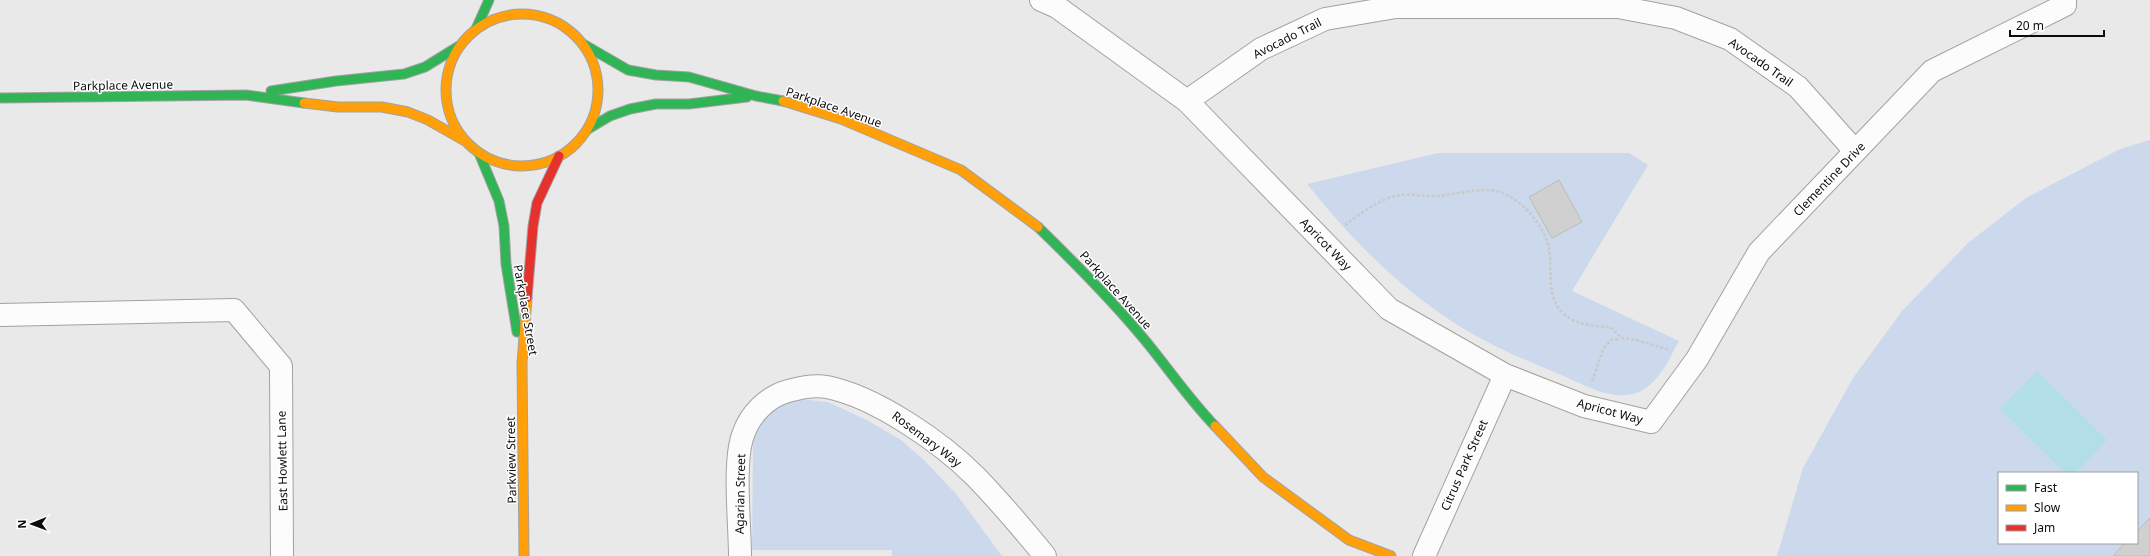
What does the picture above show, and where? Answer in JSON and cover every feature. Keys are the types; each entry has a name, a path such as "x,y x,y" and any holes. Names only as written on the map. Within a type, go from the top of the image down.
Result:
{"street":[{"path":"476,29 489,0"},
{"name":"Apricot Way","path":"1041,0 1057,7 1187,101 1389,309 1505,375 1584,406 1651,422"},
{"name":"Clementine Drive","path":"1651,422 1697,359 1759,252 1932,71 2065,4 2065,0"},
{"name":"Avocado Trail","path":"1187,101 1261,49 1325,19 1396,7 1618,7 1676,18 1730,39 1798,88 1855,151"},
{"path":"552,11 566,28 583,44 593,64 598,86 596,108 588,129 575,144 559,156 539,165 518,166 498,163 479,153 466,142 454,125 448,105 446,92 450,65 460,46 476,29 497,18 520,14 544,17 566,28"},
{"name":"Parkplace Avenue","path":"583,44 628,70 656,75 689,77 756,96 791,102 841,119 961,170 1034,223 1098,285 1144,339 1200,411 1263,477 1349,540 1391,556"},
{"name":"Parkplace Avenue","path":"246,95 336,81 404,74 425,67 460,46"},
{"name":"Parkplace Avenue","path":"0,98 246,95 338,107 382,107 408,112 428,120 466,142"},
{"name":"Parkplace Avenue","path":"588,129 610,116 630,109 656,104 689,104 756,96"},
{"name":"Parkplace Street","path":"479,153 493,183 504,226 506,264 522,363"},
{"name":"Parkplace Street","path":"522,363 533,226 537,203 559,156"},
{"name":"East Howlett Lane","path":"0,315 234,310 281,366 282,556"},
{"name":"Parkview Street","path":"522,363 524,556"},
{"name":"Citrus Park Street","path":"1424,556 1505,375"},
{"name":"Rosemary Way","path":"774,395 797,389 826,387 851,394 891,412 928,438 975,476 1046,556"},
{"name":"Agarian Street","path":"740,556 739,464 742,436 756,411 774,395"}],"path":[{"path":"1324,241 1372,206 1390,197 1408,195 1432,196 1487,189 1507,195 1518,201 1529,212 1546,238 1552,259 1551,291 1556,304 1562,312 1574,321 1612,328 1621,338"},
{"path":"1584,406 1597,364 1604,348 1611,340 1621,338 1636,340 1697,359"}],"shaded area":[{"path":"2150,140 2150,556 1777,556 1803,468 1853,378 1902,311 1968,243 2026,198 2120,149"},
{"path":"1438,153 1629,153 1648,165 1572,291 1679,341 1661,373 1649,386 1633,394 1615,395 1605,393 1587,387 1520,357 1466,330 1432,308 1374,259 1323,204 1307,184"},
{"path":"2037,371 2107,440 2076,472 2064,472 2000,409"},
{"path":"799,399 828,402 867,420 901,440 925,461 957,495 1002,556 892,556 892,550 752,550 753,444 759,418 777,406"}],"building":[{"path":"1559,180 1582,222 1552,238 1529,197"},
{"path":"2150,518 2150,556 2113,556 2124,544 2138,544 2138,530"}],"traffic: fast":[{"path":"476,29 489,0"},
{"path":"583,44 628,70 656,75 689,77 756,96 783,101"},
{"path":"271,91 336,81 404,74 425,67 459,46"},
{"path":"0,98 246,95 304,103"},
{"path":"588,129 610,116 630,109 656,104 689,104 747,97"},
{"path":"479,153 499,201 504,226 506,264 517,332"},
{"path":"1038,227 1119,310 1196,405 1215,426"}],"traffic: slow":[{"path":"522,14 551,20 558,23 576,36 589,54 592,61 598,90 592,119 589,126 576,144 558,157 551,160 522,166 493,160 486,157 468,144 455,126 452,119 446,90 452,61 455,54 468,36 486,23 493,20 522,14"},
{"path":"783,101 841,119 961,170 1038,227"},
{"path":"304,103 338,107 382,107 408,112 428,120 465,141"},
{"path":"524,556 522,363 527,298"},
{"path":"1215,426 1263,477 1349,540 1391,556"}],"traffic: jam":[{"path":"527,298 533,226 537,203 559,156"}]}
